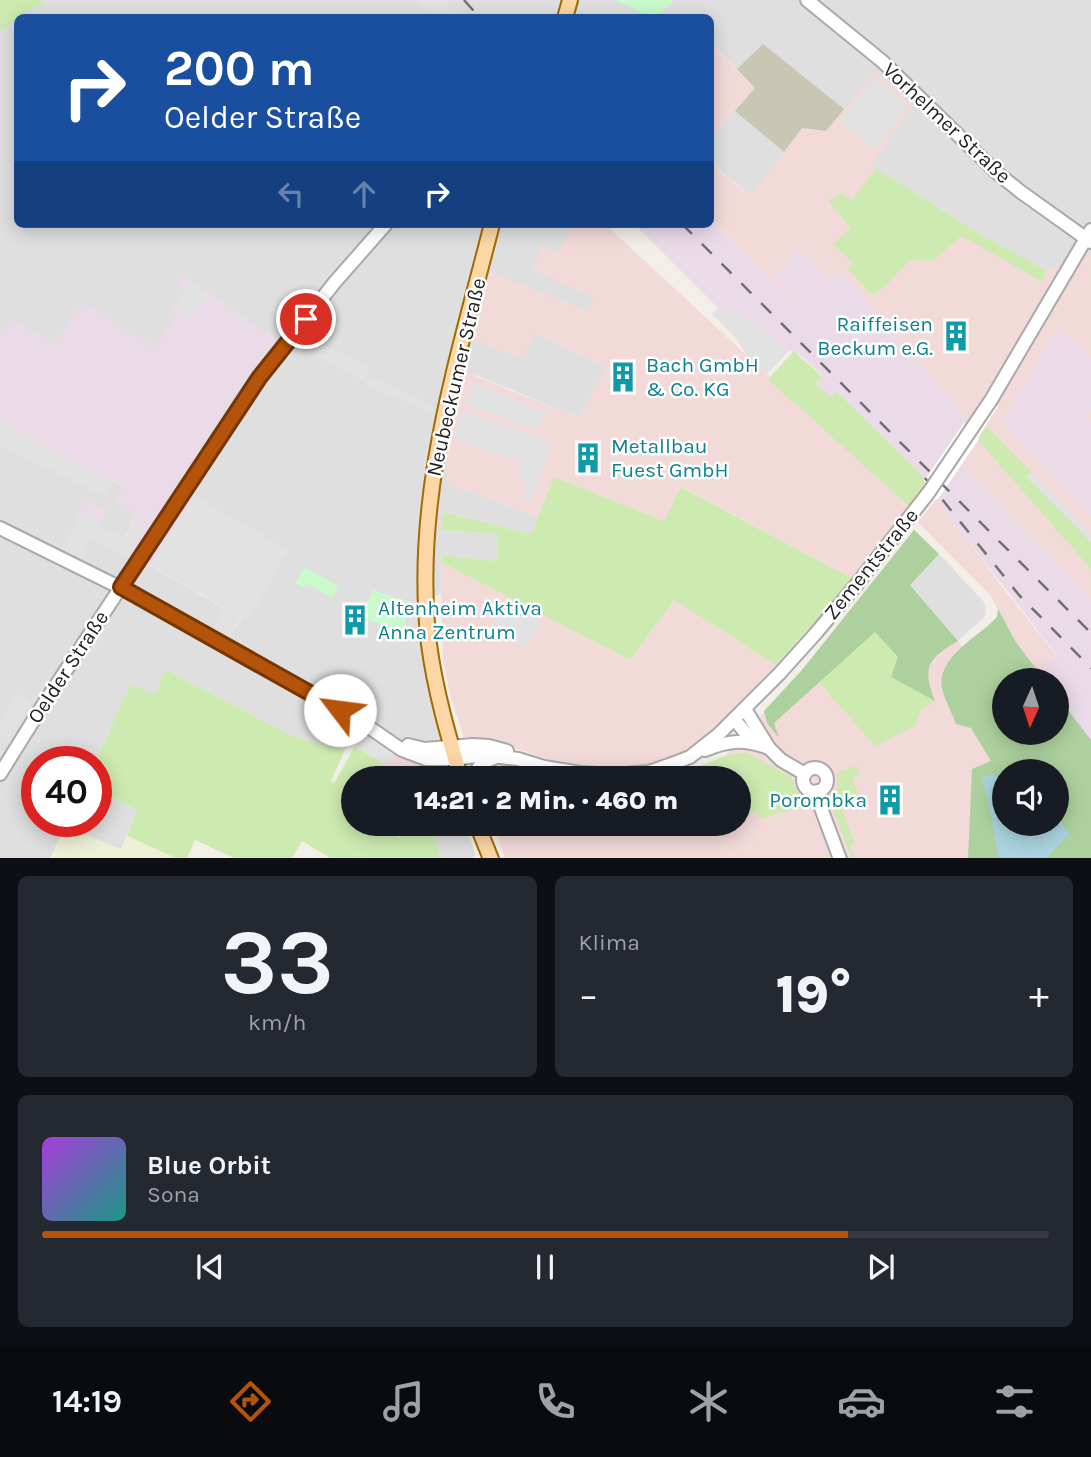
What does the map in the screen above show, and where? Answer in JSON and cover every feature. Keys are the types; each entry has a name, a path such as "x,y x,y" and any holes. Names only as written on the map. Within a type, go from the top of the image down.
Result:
{"main road":[{"name":"Neubeckumer Straße","path":"458,766 429,643 426,572 429,503 441,428 491,228"},
{"path":"482,836 491,858"}],"street":[{"name":"Vorhelmer Straße","path":"807,0 883,62 996,172 1089,237"},
{"name":"Oelder Straße","path":"0,774 259,378 335,282 382,228"},
{"name":"Zementstraße","path":"665,766 690,757 745,709 798,653 857,584 929,492 991,400 1089,237"},
{"name":"Zementstraße","path":"0,528 121,587 375,731 425,749 518,759 544,766"},
{"path":"745,709 769,748 781,760 805,774 803,779 807,789 818,792 839,858"},
{"path":"734,719 754,743"},
{"path":"690,757 722,743 744,741 769,748"},
{"name":"Zementstraße","path":"454,753 473,746 489,746 556,766"},
{"path":"479,766 498,757"}],"shaded area":[{"path":"0,0 617,0 644,14 14,14 14,228 571,228 559,253 595,297 585,312 558,299 535,333 606,367 580,418 478,376 464,373 449,435 447,483 538,517 531,534 445,512 441,530 498,534 498,561 442,555 441,593 420,606 427,685 450,766 414,766 356,729 345,750 292,736 165,669 155,696 130,684 103,746 21,746 21,837 60,837 50,858 0,858 0,445 106,496 113,481 124,487 137,513 124,538 99,527 91,539 127,557 130,554 225,609 228,638 288,551 176,485 231,400 275,340 183,276 185,288 177,316 155,349 83,303 54,345 12,321 4,333 0,331"},
{"path":"445,0 460,14 429,14 414,1"},
{"path":"673,0 1091,0 1091,254 1046,270 968,227 871,165 826,131 802,128 752,196 720,171 714,163 714,135 755,88 714,46 714,14 661,14"},
{"path":"763,44 844,109 826,131 802,128 784,152 735,111 755,88 737,69"},
{"path":"714,47 755,88 714,135"},
{"path":"876,71 913,106 871,165 968,227 1046,270 1088,252 1091,254 1091,600 973,476 714,224 714,164 720,172 752,196 802,128 826,131"},
{"path":"875,78 908,107 875,149 839,121"},
{"path":"714,224 848,354 773,277 799,249 830,279 840,270 869,302 867,304 967,419 946,449 1091,600 1091,740 1069,712 1069,668 1043,668 1057,655 946,512 919,472 837,392 830,398 815,382 822,376 804,358 795,351 789,351 742,314 718,308 638,228 714,228"},
{"path":"571,228 609,228 912,509 853,579 682,487 664,521 554,477 538,517 447,483 449,435 465,372 580,418 606,367 535,333 524,359 472,340 490,272 585,312 595,297 533,271 540,246 559,252"},
{"path":"183,276 275,340 176,485 288,550 250,617 244,616 239,620 228,638 213,629 225,608 131,554 128,558 91,539 81,558 62,549 86,500 107,510 100,527 125,538 137,513 116,502 124,486 113,481 105,497 0,445 0,331 4,333 12,321 54,345 83,302 155,348 177,316 169,311 185,289 178,284"},
{"path":"192,282 208,294 191,318 173,308"},
{"path":"718,308 742,314 789,351 767,374 748,357 734,336 712,314"},
{"path":"1059,329 1091,357 1091,410 1086,416 1091,421 1091,516 1001,421"},
{"path":"311,337 323,346 370,366 364,381 319,358 303,346"},
{"path":"369,377 433,405 430,412 366,385"},
{"path":"473,383 547,413 537,430 467,405"},
{"path":"462,411 553,441 531,503 521,499 527,482 517,478 522,463 454,439"},
{"path":"0,420 113,481 106,496 0,443"},
{"path":"1031,472 1091,533 1091,541 1026,477"},
{"path":"195,497 287,551 250,617 243,616 228,637 214,629 225,608 151,565"},
{"path":"937,499 1057,656 1048,668 992,668 992,746 1069,746 1069,712 1091,740 1091,858 505,858 497,836 751,836 751,766 701,766 725,756 802,670 914,530 939,554 910,585 962,646 997,617 998,609 991,596 918,522"},
{"path":"81,513 101,522 99,527 124,539 132,523 145,530 127,557 91,538 81,556 63,548"},
{"path":"939,554 984,602 986,610 985,616 958,641 910,584"},
{"path":"442,563 630,660 674,600 776,665 702,742 681,755 652,766 571,766 505,745 464,737 451,698 443,660"},
{"path":"505,601 542,620 526,648 490,628"},
{"path":"18,693 32,702 8,740 0,735 0,722"},
{"path":"356,728 414,766 386,766 349,742"},
{"path":"364,735 395,754 387,766 357,747"},
{"path":"112,797 137,810 121,850 92,837 112,837"},
{"path":"127,836 176,858 50,858 60,837 92,837 121,850"},
{"path":"435,836 469,836 475,855 472,858 441,858"}],"green space":[{"path":"0,0 46,0 24,14 14,14 14,21 0,32"},
{"path":"617,0 673,0 661,14 644,14"},
{"path":"876,168 968,227 1046,270 1043,282 961,236 933,261 910,260 884,288 872,295 848,269 853,264 833,244 851,228 828,202 841,193 852,200"},
{"path":"794,351 822,377 816,383 830,397 837,392 919,472 929,486 912,509 768,379"},
{"path":"987,426 1031,472 1027,477 1091,542 1091,569 978,440"},
{"path":"554,477 664,521 681,487 853,579 776,665 674,600 630,660 442,563 442,555 498,561 498,534 441,530 444,512 531,534"},
{"path":"914,530 939,554 910,585 958,641 940,653 930,665 929,680 935,701 891,677 898,657 875,632 774,723 779,738 767,723 764,711 802,670"},
{"path":"304,567 339,586 332,598 306,583 303,587 296,583"},
{"path":"373,590 407,601 405,634 362,617"},
{"path":"998,609 1015,641 1035,668 992,668 992,746 1069,746 1069,712 1091,740 1091,858 968,858 972,769 991,761 971,728 956,724 943,692 942,677 952,657 997,617"},
{"path":"875,632 898,657 891,677 935,701 921,710 915,726 875,746 819,682"},
{"path":"165,669 292,736 345,750 331,781 334,783 341,771 341,836 435,836 441,858 330,858 302,841 292,858 234,858 195,840 187,858 176,858 127,836 137,810 112,797 112,746 103,746 130,684 155,695"},
{"path":"355,746 387,766 344,766"},
{"path":"746,752 791,777 799,794 811,805 761,818 754,810 751,812 751,766 701,766 725,756"},
{"path":"856,766 860,774 852,779 860,798 841,807 855,844 850,846 855,858 852,858 830,798 837,787 837,773"}],"water":[{"path":"992,774 992,820 990,809 982,778"},
{"path":"995,836 1067,836 1047,858 999,858"}],"pier":[{"path":"985,394 998,406 979,439 935,500 924,481"}],"railway":[{"path":"464,0 476,14"},
{"path":"686,228 1091,633"},
{"path":"925,478 1019,595 1091,668"}],"place":[{"name":"Raiffeisen Beckum e.G.","path":"956,336"},
{"name":"Bach GmbH & Co. KG","path":"623,377"},
{"name":"Metallbau Fuest GmbH","path":"588,458"},
{"name":"Altenheim Aktiva Anna Zentrum","path":"355,620"},
{"name":"Porombka","path":"890,800"}],"route":[{"path":"306,319 259,378 121,587 340,710"}]}
